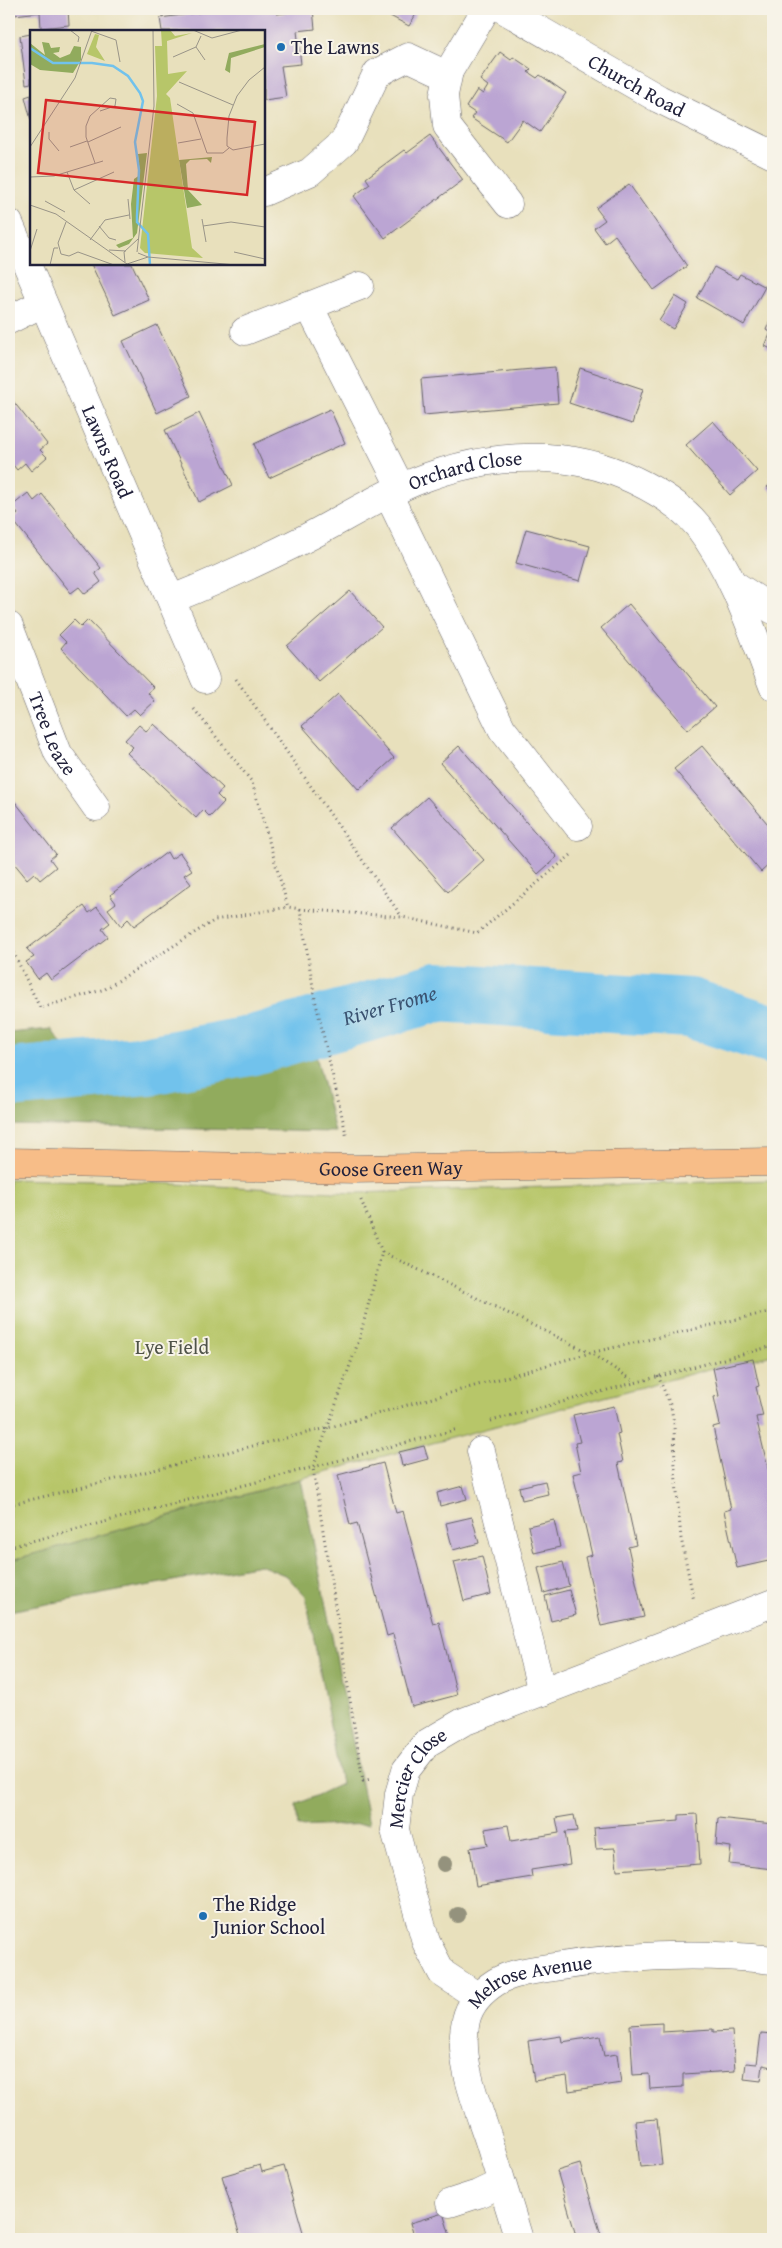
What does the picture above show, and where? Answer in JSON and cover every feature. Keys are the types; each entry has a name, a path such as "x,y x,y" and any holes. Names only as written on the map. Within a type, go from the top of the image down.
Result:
{"main road":[{"name":"Goose Green Way","path":"9,1162 354,1169 773,1162"}],"street":[{"path":"486,9 449,71 444,95 447,126 508,204"},
{"name":"Church Road","path":"502,9 659,100 773,155"},
{"path":"265,192 310,172 344,142 377,73 408,57 438,71 449,71"},
{"name":"Lawns Road","path":"9,223 205,679"},
{"path":"245,331 360,286"},
{"path":"9,320 43,303"},
{"path":"309,306 502,729 578,826"},
{"name":"Orchard Close","path":"172,599 305,538 395,491 434,474 502,458 560,457 612,469 662,493 697,525 735,585 773,686"},
{"name":"Orchard Close","path":"735,585 773,610"},
{"name":"Tree Leaze","path":"9,626 58,753 96,807"},
{"path":"481,1451 542,1692"},
{"name":"Mercier Close","path":"477,1996 442,1973 426,1942 395,1830 399,1794 406,1770 427,1743 463,1722 773,1603"},
{"name":"Melrose Avenue","path":"519,2239 468,2076 465,2042 466,2019 477,1996 497,1981 519,1974 584,1962 654,1955 712,1955 773,1960"},
{"path":"450,2202 478,2194 501,2183"}],"path":[{"path":"233,670 237,679 402,917"},
{"path":"192,707 252,782 288,907"},
{"path":"9,942 40,1008 105,989 215,920 288,907 402,917 477,933 578,850 578,826"},
{"path":"300,909 315,999 361,1201 382,1252 359,1340 314,1468 363,1781"},
{"path":"382,1252 590,1353 634,1382"},
{"path":"9,1505 327,1428 590,1353 773,1311"},
{"path":"484,1422 773,1346"},
{"path":"658,1376 671,1407 674,1424 674,1470 680,1538 686,1572 702,1631"},
{"path":"9,1546 466,1427"}],"green space":[{"path":"51,1029 88,1080 219,1065 313,1043 335,1132 9,1125 9,1033"},
{"name":"Lye Field","path":"9,1179 134,1182 355,1193 773,1180 773,1355 713,1368 328,1471 9,1561"},
{"path":"301,1479 369,1824 298,1827 296,1805 341,1784 306,1597 287,1576 260,1565 9,1611 9,1561"}],"building":[{"path":"14,9 68,9 69,25 41,28 40,12 14,15"},
{"name":"The Lawns","path":"211,9 276,9 277,14 313,9 315,29 297,31 301,64 281,66 286,97 265,100 265,30 162,30 160,18 211,11"},
{"path":"377,9 419,9 409,26"},
{"path":"30,34 30,83 26,84 20,36"},
{"path":"500,52 511,60 513,57 531,69 528,72 537,78 540,75 566,93 540,132 523,120 507,142 471,118 475,113 466,107 477,90 483,94 488,86 480,80"},
{"path":"30,95 30,116 25,97"},
{"path":"430,136 463,180 385,238 354,196 370,184 366,178 404,150 407,153"},
{"path":"629,184 687,266 654,290 615,235 605,243 594,228 605,220 596,208"},
{"path":"91,265 132,265 149,300 115,315"},
{"path":"714,267 737,279 740,274 765,287 744,325 697,298"},
{"path":"675,296 688,304 673,329 659,321"},
{"path":"773,312 773,350 765,346 771,332 766,330"},
{"path":"157,325 191,396 157,413 123,341"},
{"path":"555,367 558,403 424,415 421,379"},
{"path":"580,368 643,389 632,424 569,403"},
{"path":"9,396 47,444 40,450 47,457 31,471 25,463 17,470 9,460"},
{"path":"330,409 345,443 269,478 254,444"},
{"path":"199,413 233,485 199,502 165,430"},
{"path":"713,421 757,471 730,495 686,445"},
{"path":"773,481 773,494 767,487"},
{"path":"28,493 34,501 42,494 101,568 95,573 101,582 85,594 79,587 71,593 12,519 18,514 12,506"},
{"path":"526,529 590,546 580,581 516,563"},
{"path":"350,591 382,627 319,682 287,646"},
{"path":"629,604 715,707 688,730 601,628"},
{"path":"74,620 81,627 88,620 154,688 148,693 155,701 140,715 134,709 126,716 61,648 66,642 59,635"},
{"path":"338,694 394,758 359,790 302,726"},
{"path":"154,724 223,788 217,795 224,802 210,817 203,810 196,818 127,753 133,747 125,740 139,725 146,731"},
{"path":"459,746 557,857 538,874 440,763"},
{"path":"702,746 773,830 773,861 761,872 674,769"},
{"path":"9,794 56,854 50,859 56,867 40,880 34,873 27,879 9,857"},
{"path":"427,797 484,860 448,892 392,828"},
{"path":"167,852 171,859 180,853 192,870 184,875 191,884 134,926 128,919 121,926 108,909 116,903 110,895"},
{"path":"84,906 89,913 97,907 110,923 102,929 108,937 51,980 46,973 38,979 26,962 34,957 27,949"},
{"path":"753,1359 759,1386 756,1387 763,1416 756,1417 773,1490 773,1499 768,1501 773,1526 773,1560 737,1568 724,1511 731,1509 713,1427 720,1425 714,1397 719,1396 713,1368"},
{"path":"614,1406 620,1433 617,1434 623,1462 618,1463 636,1545 628,1547 644,1617 601,1626 585,1557 592,1555 573,1474 581,1472 575,1443 580,1442 573,1415"},
{"path":"424,1446 428,1459 402,1466 399,1452"},
{"path":"383,1463 396,1513 403,1511 433,1624 439,1622 457,1695 412,1707 393,1634 387,1636 357,1523 350,1525 338,1475"},
{"path":"545,1481 548,1494 522,1500 519,1487"},
{"path":"463,1486 467,1499 440,1506 437,1493"},
{"path":"472,1517 479,1543 453,1550 446,1523"},
{"path":"554,1520 560,1547 534,1553 528,1526"},
{"path":"482,1556 491,1594 464,1601 454,1562"},
{"path":"563,1562 569,1586 544,1593 538,1568"},
{"path":"569,1590 576,1615 551,1621 545,1596"},
{"path":"697,1814 700,1864 617,1870 615,1848 596,1849 594,1828 679,1821 679,1815"},
{"path":"574,1815 577,1831 565,1832 570,1864 531,1870 532,1877 476,1886 470,1848 488,1845 485,1829 508,1825 511,1841 559,1833 556,1818"},
{"path":"718,1818 773,1824 773,1869 729,1864 731,1847 716,1845"},
{"path":"662,2023 662,2032 713,2029 713,2032 732,2031 735,2071 683,2074 683,2087 650,2089 649,2074 633,2075 630,2025"},
{"path":"761,2033 773,2034 773,2067 763,2065 761,2081 744,2079 746,2063 757,2064"},
{"path":"561,2036 562,2042 600,2036 604,2056 617,2054 621,2083 569,2091 567,2076 534,2081 528,2041"},
{"path":"657,2119 662,2165 640,2167 635,2121"},
{"path":"580,2164 602,2238 599,2239 577,2239 557,2171"},
{"path":"260,2165 262,2172 284,2166 305,2239 241,2239 222,2176"},
{"path":"443,2213 451,2239 415,2239 410,2223"}],"waterway":[{"name":"River Frome","path":"9,1078 149,1065 249,1046 437,992 690,1008 773,1035"}],"place":[{"name":"The Lawns","path":"281,47"},
{"name":"The Ridge Junior School","path":"203,1916"}]}
